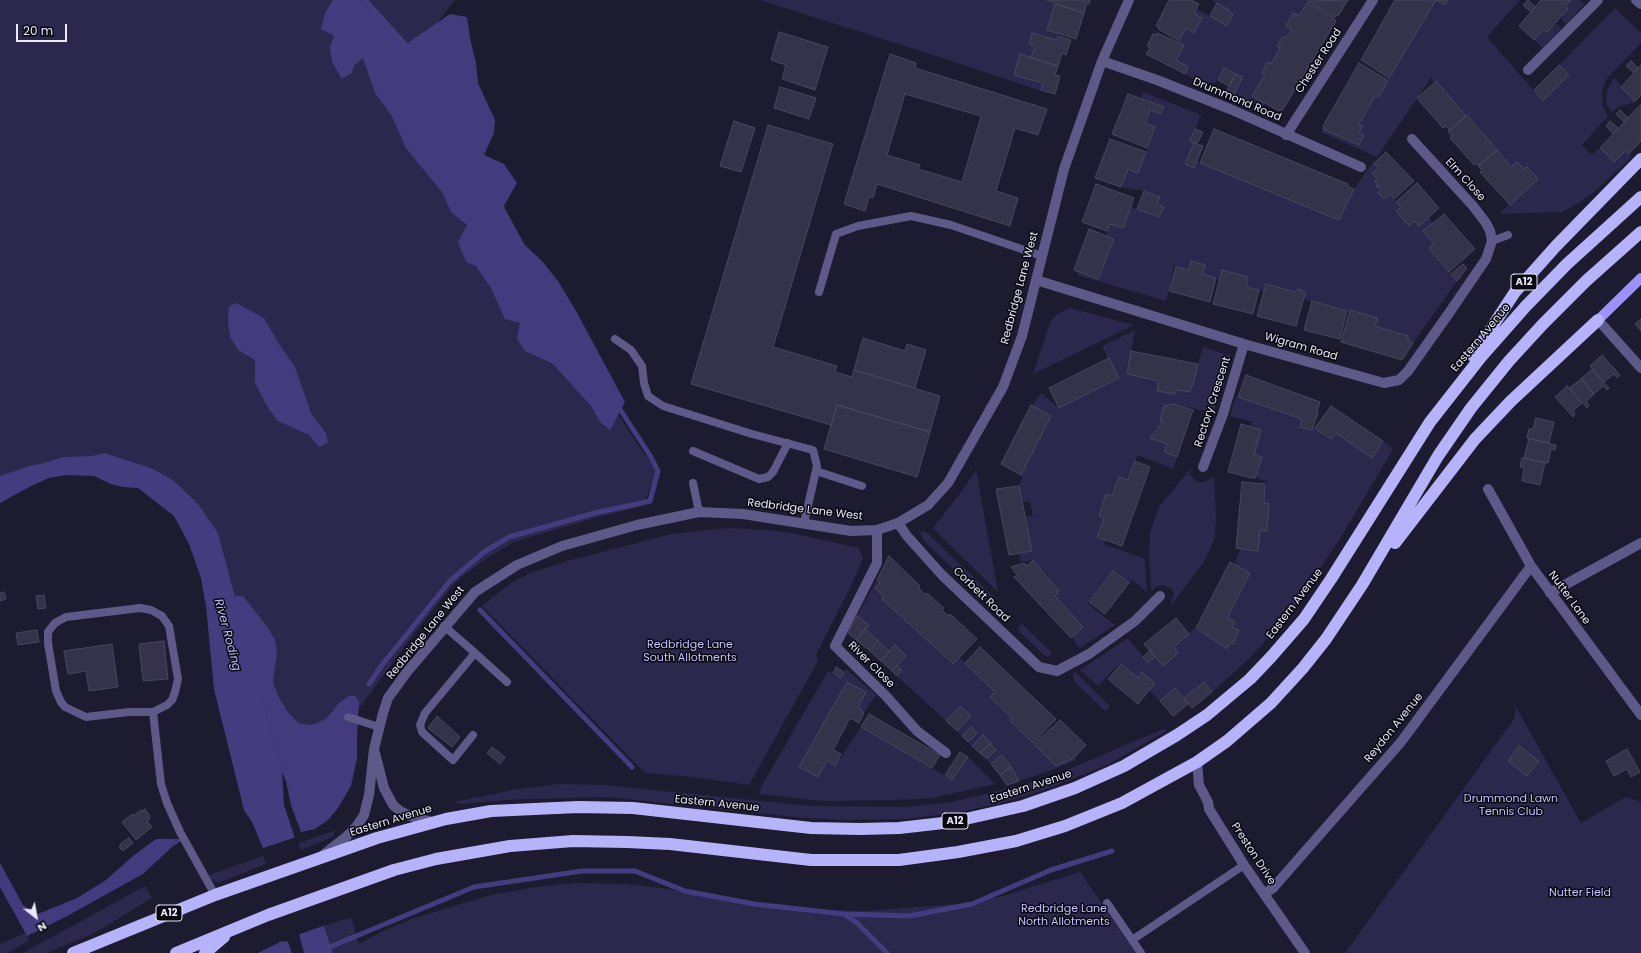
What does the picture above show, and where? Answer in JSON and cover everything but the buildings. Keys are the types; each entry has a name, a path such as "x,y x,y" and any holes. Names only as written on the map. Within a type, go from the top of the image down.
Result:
{"highway":[{"name":"A12","path":"1430,422 1515,292 1556,246 1641,159"},
{"name":"Eastern Avenue","path":"73,953 215,895 317,859 403,830 432,822 491,811 536,808 633,808 811,828 891,828 974,818 1023,806 1069,790 1124,766 1177,735 1206,715 1250,679 1289,637 1304,619 1331,579 1430,422 1481,356 1526,306 1567,264 1641,197"},
{"path":"176,953 279,911 394,870 436,859 510,846 572,841 627,842 670,844 811,860 899,860 958,852 1016,841 1065,826 1122,803 1198,762 1227,741 1271,703 1304,668 1326,639 1362,585 1438,456 1475,403 1509,361 1543,324 1586,281 1641,232"},
{"path":"1362,585 1475,439 1511,401 1598,320"},
{"path":"205,953 236,928"}],"main road":[{"path":"1598,320 1641,278"}],"street":[{"name":"Redbridge Lane West","path":"317,859 346,837 364,816 369,795 374,749 388,698 444,626 474,592 517,565 562,546 637,525 699,512 743,514 851,531 877,530 898,523 928,505 943,488 983,424 1003,387 1022,336 1064,169 1102,61 1129,0"},
{"name":"Chester Road","path":"1286,135 1373,0"},
{"path":"1528,70 1598,0"},
{"path":"1636,0 1641,4"},
{"name":"Drummond Road","path":"1102,61 1157,80 1230,109 1360,167"},
{"name":"Elm Close","path":"1412,139 1482,217 1490,231 1492,241"},
{"name":"Wigram Road","path":"1036,280 1244,344 1384,383 1399,380 1408,370 1482,266 1492,241"},
{"path":"1598,320 1641,368"},
{"name":"Rectory Crescent","path":"1203,467 1223,414 1244,344"},
{"name":"Nutter Lane","path":"1488,489 1531,566 1641,715"},
{"name":"Corbett Road","path":"898,523 907,536 942,574 1039,667 1057,671 1089,654 1135,621 1160,596"},
{"name":"River Close","path":"877,530 877,562 835,646 886,696 917,731 946,753"},
{"path":"1550,593 1641,543"},
{"name":"Reydon Avenue","path":"1264,894 1273,888 1401,742 1531,566"},
{"name":"Redbridge Lane West","path":"374,749 384,788 394,805 400,811 410,816 432,822"},
{"name":"Preston Drive","path":"1198,762 1199,785 1208,802 1209,808 1244,864 1305,953"}],"lane":[{"path":"819,292 836,234 858,226 910,216 951,225 1042,256"},
{"path":"1492,241 1508,235"},
{"path":"615,339 632,350 642,366 644,383 648,396 662,406 788,444 813,450 817,466 804,523"},
{"path":"694,451 760,479 768,477 773,472 788,444"},
{"path":"816,471 862,486"},
{"path":"693,483 699,512"},
{"path":"140,608 151,610 162,616 169,626 178,680 172,700 167,705 153,712 129,712 86,717 65,707 56,691 48,643 48,632 55,623 66,617 140,608"},
{"path":"444,626 507,682"},
{"path":"473,735 453,760 424,735 420,725 425,713 475,653"},
{"path":"153,712 161,784 167,803 180,832 215,895"},
{"path":"348,717 379,727"},
{"path":"1132,940 1244,864"},
{"path":"1107,904 1141,953"}],"green space":[{"path":"0,0 455,0 418,48 493,213 602,390 644,454 659,467 643,506 598,517 514,542 487,558 463,576 453,585 416,631 321,760 287,773 282,772 218,533 173,480 151,468 106,453 91,456 63,457 29,466 0,476"},
{"path":"760,0 1047,0 1055,4 1047,30 1058,33 1056,40 1033,33 1029,44 1035,46 1031,58 1020,55 1014,75 1043,83 1041,91"},
{"path":"1211,0 1308,0 1322,9 1321,11 1307,3 1299,16 1293,13 1286,26 1292,29 1286,38 1283,36 1280,48 1271,64 1267,63 1262,72 1265,74 1252,96 1265,103 1263,107 1233,95 1242,77 1224,68 1215,84 1211,82 1210,86 1185,74 1188,67 1176,60 1178,43 1186,28 1194,33 1202,18 1194,13 1197,9 1227,26 1233,14 1228,11 1228,9"},
{"path":"1436,0 1445,5 1448,0 1520,0 1487,37 1543,101 1569,75 1559,65 1615,8 1641,33 1641,43 1608,77 1602,90 1603,107 1608,116 1582,145 1591,155 1600,148 1614,162 1625,151 1632,157 1594,192 1562,212 1499,214 1537,179 1517,162 1511,167 1467,115 1466,116 1431,78 1377,157 1321,132 1323,129 1359,144 1364,135 1359,132 1362,126 1358,125 1376,95 1378,96 1387,82 1386,79 1389,78"},
{"path":"1571,0 1580,0 1584,4 1566,24 1562,20 1562,16 1565,6"},
{"path":"1553,25 1558,25 1561,28 1543,48 1534,40 1544,29 1547,32"},
{"path":"1614,78 1636,102 1618,107 1612,112 1606,104 1607,90"},
{"path":"1143,92 1201,115 1190,141 1194,143 1185,164 1193,168 1197,160 1200,163 1339,220 1354,189 1373,162 1378,168 1372,173 1377,179 1375,181 1378,184 1376,186 1378,188 1380,186 1382,188 1378,193 1384,199 1390,194 1401,207 1397,212 1409,225 1414,221 1419,226 1429,217 1433,223 1434,244 1429,248 1457,281 1413,343 1408,341 1408,336 1375,326 1377,318 1304,299 1305,294 1298,289 1295,292 1266,284 1264,291 1246,287 1248,277 1220,280 1202,274 1204,266 1192,261 1189,270 1174,266 1166,301 1077,275 1079,272 1098,279 1114,239 1106,236 1110,224 1123,228 1131,207 1159,217 1163,207 1157,204 1160,197 1144,191 1121,187 1128,169 1138,172 1146,152 1155,127 1145,123 1150,110 1161,114 1164,108 1141,98"},
{"path":"1070,308 1134,325 1033,374 1051,320 1059,313"},
{"path":"1135,330 1127,374 1159,381 1157,391 1175,394 1176,390 1190,392 1203,347 1231,356 1213,413 1174,404 1164,406 1160,420 1163,421 1150,437 1167,444 1164,452 1177,457 1173,469 1138,455 1128,480 1119,477 1112,496 1106,495 1099,516 1104,518 1097,537 1106,540 1104,544 1145,559 1147,592 1132,580 1129,583 1113,571 1087,603 1115,625 1080,648 1072,637 1083,627 1055,596 1059,591 1047,578 1048,576 1033,560 1021,562 1019,553 1032,550 1026,517 1033,516 1030,502 1023,502 1019,486 1022,478 1021,475 1049,415 1031,407 1041,393 1059,408 1118,379 1102,346"},
{"path":"1236,396 1302,419 1300,427 1311,430 1312,428 1315,428 1331,439 1336,433 1372,457 1383,441 1393,449 1344,532 1302,597 1250,658 1212,692 1204,682 1184,698 1175,688 1160,701 1149,690 1155,682 1142,672 1138,678 1121,664 1116,667 1098,686 1080,670 1128,638 1148,663 1155,657 1163,666 1178,653 1174,647 1195,628 1227,649 1230,643 1233,644 1239,630 1232,627 1235,621 1227,618 1250,573 1235,565 1240,548 1258,550 1260,531 1267,531 1269,503 1264,503 1266,481 1255,478 1262,458 1254,455 1250,427 1252,422 1230,416"},
{"path":"1191,468 1190,474 1196,482 1204,482 1214,477 1216,515 1214,541 1204,562 1172,604 1174,593 1169,587 1163,585 1158,586 1151,591 1149,559 1150,532 1159,507"},
{"path":"976,470 998,592 933,528 962,491"},
{"name":"Redbridge Lane South Allotments","path":"727,528 770,530 791,533 859,548 863,559 816,655 818,661 749,785 692,777 645,773 482,606 511,583 530,573 571,560 672,534"},
{"path":"925,531 994,597 989,603 923,540 920,532"},
{"path":"877,580 880,583 875,588 884,597 882,599 952,664 959,657 995,692 990,697 1012,718 1010,721 1056,765 1074,758 1076,760 1019,781 1002,755 991,764 987,759 996,750 983,735 972,746 968,742 977,733 971,727 962,736 957,731 970,716 959,706 946,721 897,676 902,670 897,666 906,656 895,646 889,651 865,629 869,625 857,616"},
{"path":"1022,624 1052,653 1048,657 1017,629"},
{"path":"846,669 876,695 864,713 858,707 799,767 818,777 827,761 835,766 861,727 952,780 968,757 995,784 932,798 895,800 822,801 760,794 761,787 828,671 841,678"},
{"path":"1075,672 1110,706 1106,712 1074,681 1073,675"},
{"path":"1516,707 1581,823 1626,797 1641,802 1641,953 1345,953 1514,719"},
{"path":"1163,729 1168,730 1107,765 1044,790 998,804 954,813 905,819 843,820 805,818 608,797 521,799 460,804 454,802 518,789 559,784 604,785 811,806 906,807 952,802 1044,780"},
{"path":"336,830 332,837 326,840 218,883 211,879 209,875"},
{"name":"Redbridge Lane North Allotments","path":"1080,872 1136,953 333,953 324,926 351,917 359,944 383,931 412,919 491,895 537,887 574,883 626,884 685,891 754,904 805,910 867,911 970,903 1003,896"},
{"path":"145,886 152,898 103,928 88,936 46,953 23,953"},
{"path":"25,933 30,940 7,953 0,953 0,944"}],"shaded area":[{"path":"333,0 361,0 405,45 450,14 467,17 476,63 478,83 495,120 494,133 484,155 504,164 517,183 504,206 513,234 542,261 558,281 576,311 625,402 610,430 601,423 591,406 553,364 525,351 517,339 520,323 505,319 491,288 476,266 466,262 458,242 467,225 451,212 442,192 406,148 392,116 375,93 363,58 354,66 352,73 342,79 332,62 330,47 334,36 321,29 325,13"},
{"path":"236,303 264,318 279,344 295,367 311,413 326,433 328,443 319,447 309,435 278,421 267,406 255,383 255,360 238,350 230,337 228,321 229,306"},
{"path":"234,596 243,596 268,628 275,640 277,653 273,682 278,696 287,711 298,723 310,725 320,722 327,718 339,703 349,696 355,696 359,701 357,758 351,786 338,808 328,820 315,829 301,832 291,805 286,781 282,772"},
{"path":"156,839 184,839 172,847 143,874 69,915 27,936 0,887 0,863 23,905 38,914 77,898 106,880 133,856"},
{"path":"282,941 288,942 292,953 258,953"}],"water":[{"name":"River Roding","path":"105,453 151,468 173,480 198,504 218,533 282,772 284,805 333,953 304,953 299,934 252,822 244,810 214,689 206,606 201,578 189,544 174,516 138,488 123,487 111,484 94,476 67,475 49,478 0,503 0,476 29,466 63,457 91,456"}],"pier":[{"path":"296,837 326,925 297,935 260,849"}],"waterway":[{"path":"365,0 413,53 458,127 564,323 651,457 658,471 650,501 595,513 509,537 484,552 450,581 382,665 369,684"},
{"path":"480,610 632,767"},
{"path":"325,949 474,887 582,871 635,871 685,891 754,904 844,914 909,916 972,904 1051,870 1112,851"},
{"path":"845,915 856,922 887,953"}],"park label":[{"name":"Drummond Lawn Tennis Club","path":"1511,805"},
{"name":"Nutter Field","path":"1580,893"}]}
